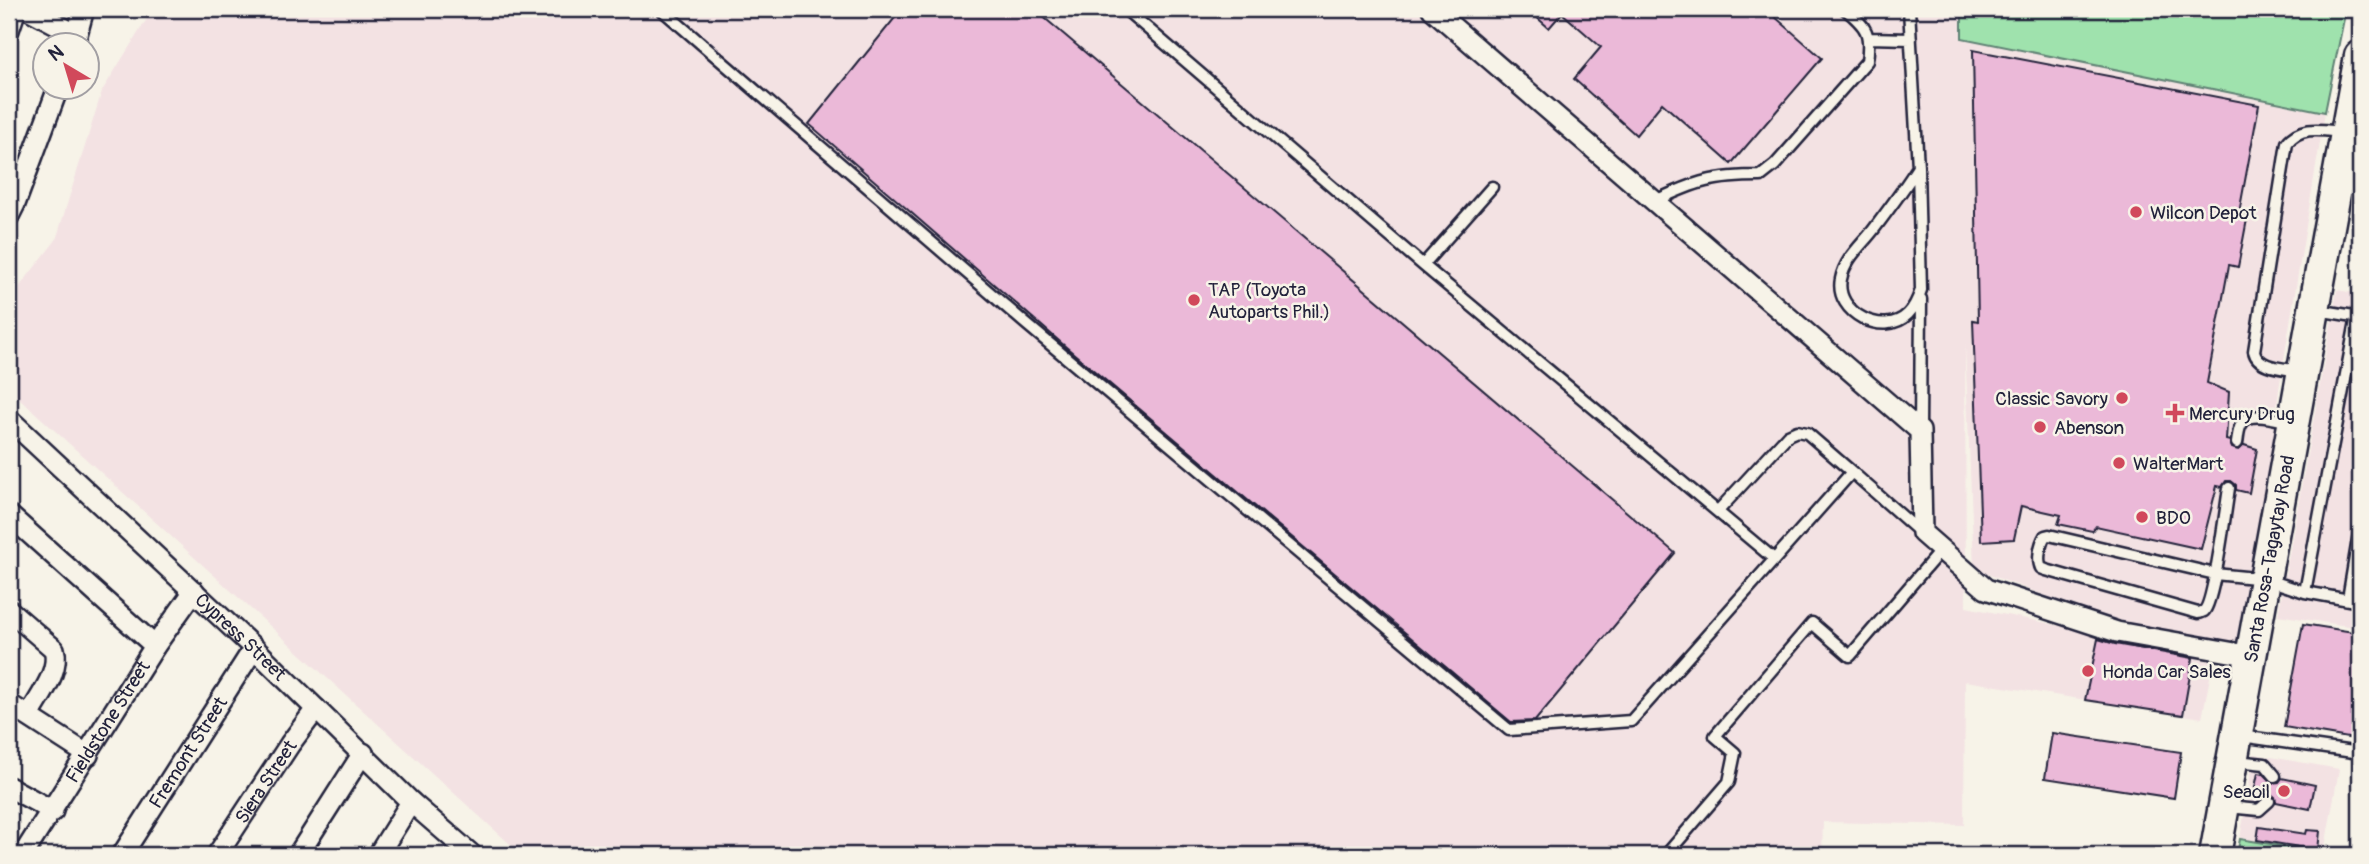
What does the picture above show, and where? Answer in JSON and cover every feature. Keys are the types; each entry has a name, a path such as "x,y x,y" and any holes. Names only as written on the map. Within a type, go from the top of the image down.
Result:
{"main road":[{"name":"Santa Rosa-Tagaytay Road","path":"2215,855 2295,423 2313,309 2345,151 2360,55"}],"street":[{"path":"9,30 16,9"},
{"path":"28,9 63,32"},
{"path":"77,32 84,9"},
{"path":"1432,9 1920,431 1922,533 1986,589 2117,632 2252,656"},
{"path":"11,208 53,102"},
{"name":"Cypress Street","path":"9,419 254,648 467,853"},
{"path":"9,515 155,646"},
{"name":"Fieldstone Street","path":"23,855 155,646 194,592"},
{"path":"9,610 54,649 56,657 56,666 29,716"},
{"name":"Fremont Street","path":"122,855 254,648"},
{"path":"9,704 88,755"},
{"name":"Siera Street","path":"217,855 316,709"},
{"path":"298,855 363,753"},
{"path":"9,787 53,811"},
{"path":"378,855 411,802"}],"lane":[{"path":"661,9 1014,314 1509,730 1631,721 1852,472"},
{"path":"1125,9 1423,265 1774,559"},
{"path":"1656,201 1698,181 1731,176 1761,176 1775,165 1867,61 1868,31 1845,9"},
{"path":"1909,9 1918,167 1920,431"},
{"path":"1868,38 1911,39"},
{"path":"2303,371 2262,363 2255,358 2254,351 2287,143 2293,135 2303,130 2345,151"},
{"path":"1918,167 1901,194 1851,255 1841,279 1842,294 1849,306 1858,316 1872,323 1891,324 1907,316 1916,305 1921,290"},
{"path":"1423,265 1492,187"},
{"path":"2305,592 2359,316 2313,309"},
{"path":"2237,443 2241,424 2253,416 2295,423"},
{"path":"1718,511 1787,435 1797,431 1807,433 1922,533"},
{"path":"2229,488 2215,575 2204,611 2198,613 2046,570 2039,564 2042,540 2049,535 2215,575 2265,579 2305,592 2360,601"},
{"path":"2348,599 2360,527"},
{"path":"1667,855 1729,782 1735,753 1715,736 1812,623 1850,656 1941,550"},
{"path":"2234,748 2360,753"},
{"path":"2234,748 2250,761 2265,764 2275,776"},
{"path":"2224,806 2259,810 2269,801"}],"shaded area":[{"path":"153,9 1962,9 1963,38 2325,112 2273,440 2234,653 2089,612 1974,569 1965,344 1966,607 2213,662 2202,718 1965,681 1964,825 1823,822 1822,855 522,855 9,389 9,300 56,240 99,102 102,102 102,91"},
{"path":"2337,290 2360,294 2360,628 2278,615"},
{"path":"2254,754 2339,769 2324,853 2240,839"}],"green space":[{"path":"1962,9 2346,9 2325,112 1962,38"},
{"path":"2240,839 2336,855 2237,855"}],"building":[{"name":"TAP (Toyota Autoparts Phil.)","path":"902,9 1034,9 1675,553 1535,721 1511,722 1066,347 809,124"},
{"path":"1527,9 1766,9 1822,58 1731,164 1662,103 1636,135 1574,79 1601,47 1562,13 1549,28"},
{"name":"Wilcon Depot","path":"1973,50 2259,105 2239,213 2248,214 2238,267 2229,265 2207,383 2229,392 2226,440 2230,441 2232,448 2239,450 2244,445 2257,449 2249,493 2236,490 2236,485 2231,481 2226,481 2222,487 2217,486 2201,549 2096,526 2092,531 2058,524 2061,515 2021,506 2014,539 1981,541 1973,320 1978,321"},
{"path":"2303,624 2360,633 2360,740 2284,727"},
{"path":"2098,639 2193,658 2183,715 2085,700"},
{"path":"2052,733 2181,752 2174,798 2045,778"},
{"name":"Seaoil","path":"2258,773 2264,774 2273,783 2282,778 2315,785 2310,809 2276,802 2271,794 2261,799 2253,797"},
{"path":"2259,827 2306,834 2307,830 2320,831 2318,850 2257,840"}],"place":[{"name":"Wilcon Depot","path":"2136,212"},
{"name":"TAP (Toyota Autoparts Phil.)","path":"1194,300"},
{"name":"Classic Savory","path":"2122,398"},
{"name":"Mercury Drug","path":"2175,413"},
{"name":"Abenson","path":"2040,427"},
{"name":"WalterMart","path":"2119,463"},
{"name":"BDO","path":"2142,517"},
{"name":"Honda Car Sales","path":"2088,671"},
{"name":"Seaoil","path":"2284,791"}]}
